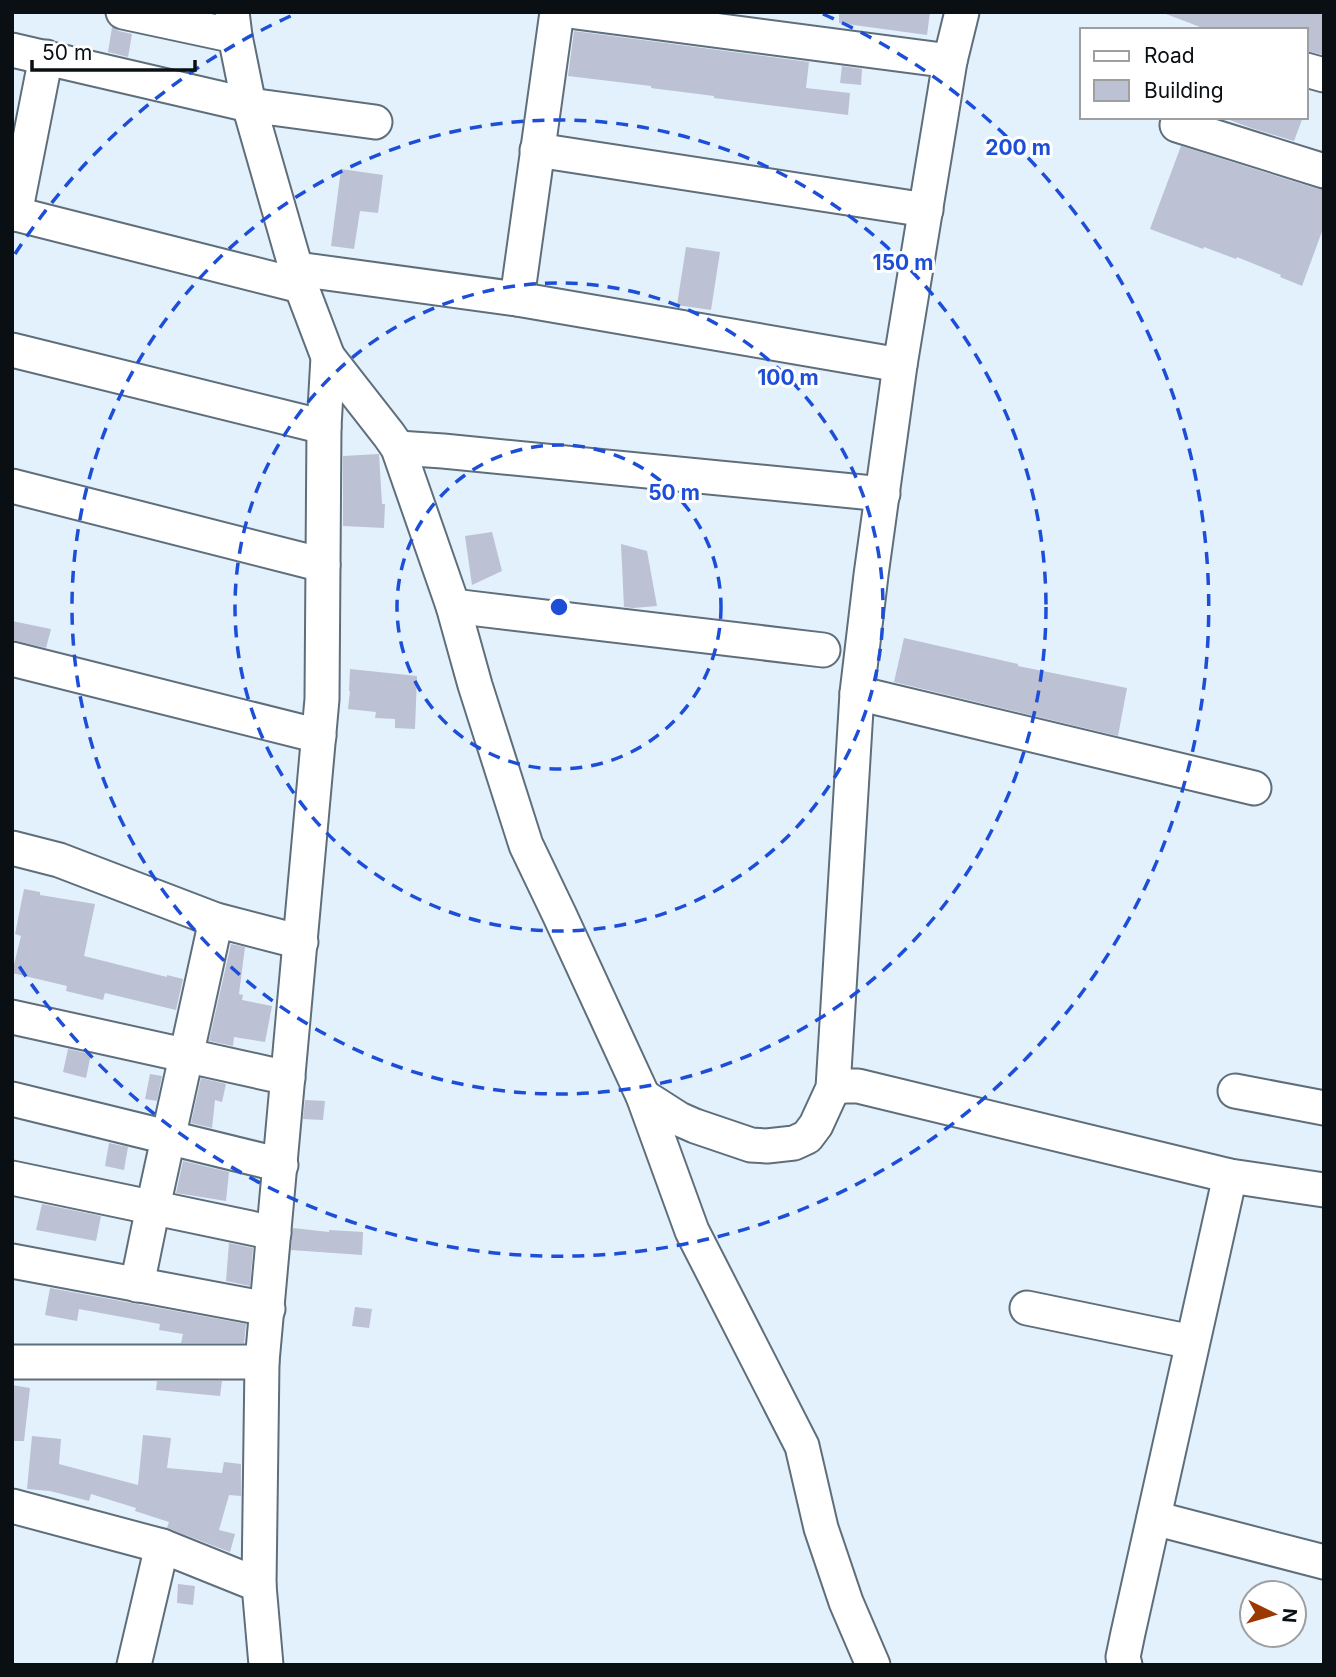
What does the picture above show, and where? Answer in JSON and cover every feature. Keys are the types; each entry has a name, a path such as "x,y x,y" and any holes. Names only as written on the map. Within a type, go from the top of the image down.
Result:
{"street":[{"path":"123,12 234,24 249,105 299,277 328,357 398,448 453,606 526,845 643,1096 692,1231 803,1446 821,1528 846,1602 873,1665"},
{"path":"517,299 557,12"},
{"path":"576,12 950,61"},
{"path":"643,1096 695,1126 751,1145 767,1146 794,1143 807,1137 816,1125 833,1088 857,693 900,365 950,61 962,12"},
{"path":"12,50 249,105 376,122"},
{"path":"46,57 14,214 299,277 517,299 900,365"},
{"path":"1177,125 1324,171"},
{"path":"537,150 926,210"},
{"path":"12,350 324,427"},
{"path":"266,1665 259,1585 262,1362 323,699 324,427 328,357"},
{"path":"398,448 883,494"},
{"path":"12,486 323,565"},
{"path":"453,606 823,650"},
{"path":"12,659 319,736"},
{"path":"857,693 1254,788"},
{"path":"12,848 59,860 216,920 301,942"},
{"path":"138,1284 216,920"},
{"path":"12,1017 288,1078"},
{"path":"833,1088 858,1086 1230,1176 1324,1191"},
{"path":"1235,1091 1324,1108"},
{"path":"12,1099 281,1165"},
{"path":"1125,1665 1123,1657 1230,1176"},
{"path":"12,1178 274,1233"},
{"path":"12,1261 268,1309"},
{"path":"1027,1308 1192,1342"},
{"path":"12,1362 262,1362"},
{"path":"12,1506 162,1546 259,1585"},
{"path":"1154,1518 1324,1562"},
{"path":"134,1665 162,1546"}],"building":[{"path":"839,12 930,12 927,35 839,23"},
{"path":"1324,12 1324,55 1308,51 1308,28 1203,28 1166,14"},
{"path":"112,27 132,34 128,57 108,52"},
{"path":"574,31 809,62 806,88 850,93 848,115 568,76"},
{"path":"842,66 862,69 861,85 840,83"},
{"path":"1227,119 1302,119 1294,141"},
{"path":"1181,146 1324,190 1324,226 1302,286 1237,257 1236,259 1204,247 1203,249 1150,229"},
{"path":"341,169 383,175 378,213 360,211 354,249 331,246"},
{"path":"686,247 720,252 711,310 677,305"},
{"path":"379,454 382,504 385,504 384,528 343,526 343,456"},
{"path":"492,532 502,571 472,585 465,536"},
{"path":"621,544 647,551 657,606 624,607"},
{"path":"12,621 51,629 46,648 12,640"},
{"path":"904,638 1018,666 1127,688 1118,736 894,682"},
{"path":"350,669 417,676 415,729 395,728 395,719 375,718 376,712 348,709"},
{"path":"24,889 40,892 40,895 95,904 84,956 183,979 176,1010 105,993 103,1000 66,991 67,986 12,973 21,936 15,934"},
{"path":"231,944 245,947 239,994 243,995 242,1000 272,1006 265,1042 234,1037 233,1046 209,1041"},
{"path":"68,1049 91,1054 86,1078 63,1072"},
{"path":"150,1074 162,1076 157,1101 145,1099"},
{"path":"201,1078 226,1084 222,1102 215,1100 212,1128 191,1123"},
{"path":"305,1100 325,1101 323,1120 303,1119"},
{"path":"109,1143 128,1147 124,1170 105,1166"},
{"path":"183,1161 229,1172 226,1201 176,1193"},
{"path":"42,1204 101,1216 96,1241 36,1230"},
{"path":"293,1228 363,1232 362,1255 291,1250"},
{"path":"229,1243 253,1248 250,1286 226,1281"},
{"path":"50,1288 246,1324 244,1343 181,1343 183,1334 159,1330 160,1324 79,1309 77,1321 45,1315"},
{"path":"355,1307 372,1309 369,1328 352,1326"},
{"path":"157,1381 222,1381 220,1396 156,1390"},
{"path":"12,1385 30,1388 24,1441 12,1441"},
{"path":"143,1435 171,1438 167,1468 222,1473 224,1462 241,1464 241,1496 229,1495 219,1530 235,1534 230,1552 167,1528 169,1522 135,1511 136,1508 91,1494 89,1501 50,1491 27,1489 32,1436 61,1439 59,1464 138,1485"},
{"path":"178,1584 195,1586 193,1605 177,1603"}]}
